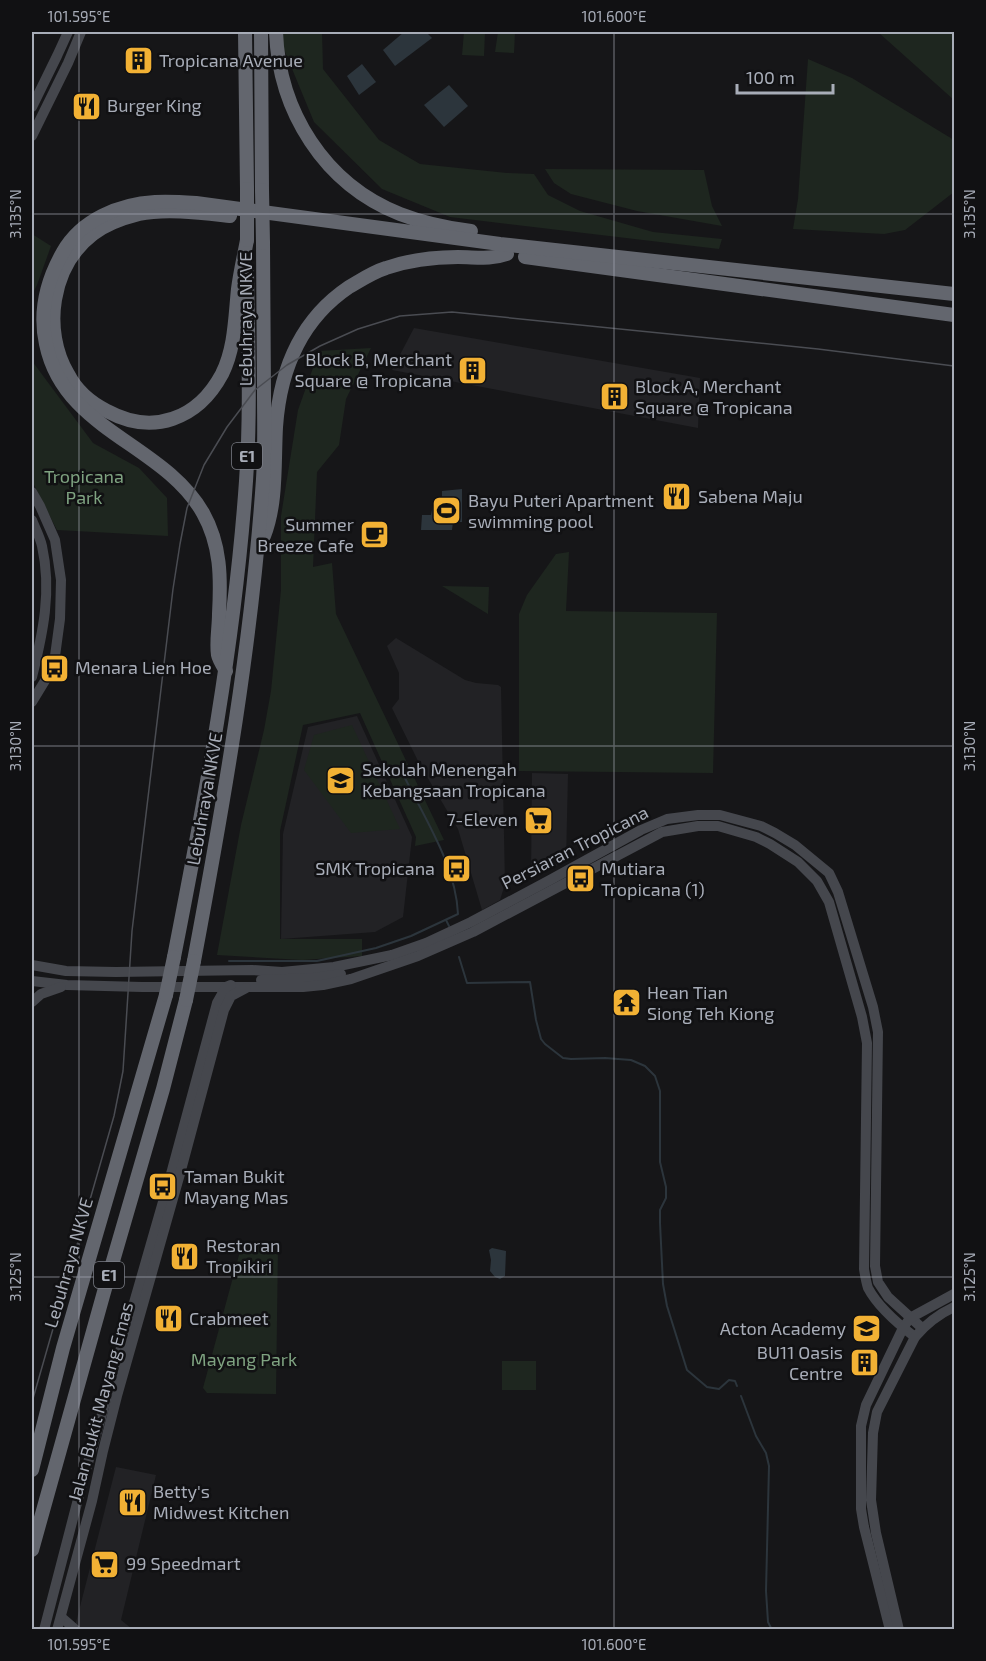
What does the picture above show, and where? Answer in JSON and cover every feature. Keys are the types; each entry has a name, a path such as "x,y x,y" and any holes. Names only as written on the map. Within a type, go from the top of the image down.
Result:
{"highway":[{"name":"Lebuhraya NKVE","path":"32,1470 63,1348 166,994 202,814 226,671 246,479 248,383 245,32"},
{"name":"Lebuhraya NKVE","path":"32,1550 163,1089 186,1000 221,819 234,735 258,546 264,442 261,32"},
{"path":"276,32 280,68 292,107 307,136 335,171 363,195 389,209 428,223 487,236 503,249"},
{"path":"226,671 218,656 220,593 216,542 195,500 174,478 88,414 57,378 52,364 44,333 44,302 51,277 69,242 85,227 105,214 129,206 155,202 216,205 954,315"},
{"path":"247,240 228,359 218,381 199,404 171,420 139,423 114,415 85,396 69,377 57,348 53,322 54,301 62,276 74,253 92,235 110,224 141,214 163,212 223,215 503,249 954,294"},
{"path":"258,546 270,518 282,384 296,346 316,316 342,292 368,276 390,267 426,259 460,257 493,259 503,249"}],"main road":[{"path":"46,105 34,103 68,32"},
{"path":"32,136 81,32"},
{"path":"32,492 55,540 61,580 60,619 55,656 46,679 32,702"},
{"path":"32,520 42,544 48,580 45,617 32,677"},
{"name":"Persiaran Tropicana","path":"32,965 66,971 116,972 300,971 334,968 392,955 426,943 471,922 627,837 667,819 720,815 761,826 795,845 812,858 829,873 838,892 873,1007 878,1032 875,1266 878,1282 888,1297 910,1318 918,1333"},
{"name":"Persiaran Tropicana","path":"32,981 67,985 207,987 323,985 351,979 418,956 473,932 662,832 698,826 718,826 756,837 786,854 805,869 817,881 829,902 862,1017 867,1043 864,1269 867,1286 874,1297 903,1328 918,1333"},
{"path":"805,869 811,866 812,858"},
{"path":"817,881 821,873 829,873"},
{"path":"226,987 236,982 334,976 392,955"},
{"path":"32,973 66,971"},
{"path":"32,1002 41,994 67,985"},
{"path":"207,987 216,996 217,1003"},
{"name":"Jalan Bukit Mayang Emas","path":"44,1629 83,1480 171,1174 217,1003 226,987"},
{"name":"Jalan Bukit Mayang Emas","path":"57,1629 92,1501 111,1418 224,1010 231,996 249,987"},
{"path":"890,1629 861,1509 861,1425 866,1405 910,1318 954,1294"},
{"path":"899,1629 876,1533 871,1500 873,1433 877,1412 918,1333 939,1314 954,1307"},
{"path":"61,1617 76,1629"}],"shaded area":[{"path":"404,32 426,32 432,38 395,66 383,50"},
{"path":"362,64 376,82 359,95 347,76"},
{"path":"449,85 468,106 444,127 424,105"},
{"path":"414,328 700,378 698,428 392,370"},
{"name":"Bayu Puteri Apartment swimming pool","path":"462,489 462,522 453,522 452,530 421,530 422,515 431,515 433,505 442,506 442,491"},
{"path":"396,638 465,680 501,687 505,884 500,900 482,910 458,829 420,765 392,708 399,699 399,673 387,646"},
{"name":"Sekolah Menengah Kebangsaan Tropicana","path":"357,716 412,837 403,917 375,932 281,939 283,834 308,727"},
{"path":"532,773 568,774 566,861 531,878"},
{"path":"492,1248 506,1251 505,1276 500,1279 490,1271 489,1250"},
{"path":"116,1467 156,1475 121,1620 132,1629 74,1630"}],"green space":[{"path":"282,32 322,32 323,69 379,140 420,164 534,174 548,195 580,211 653,232 722,239 719,249 450,217 382,189 314,122 283,47"},
{"path":"464,32 485,32 484,56 462,55"},
{"path":"498,32 515,32 514,53 495,52"},
{"path":"878,32 954,32 954,100"},
{"path":"808,59 852,78 954,140 954,192 905,230 884,234 793,229 798,199"},
{"path":"545,169 704,170 712,206 722,226 637,211 571,194 554,183"},
{"path":"32,234 51,246 32,295"},
{"path":"371,348 346,399 339,445 317,472 313,567 332,563 336,614 444,840 415,846 416,837 360,713 303,725 280,831 280,939 362,939 362,956 302,960 217,955 241,825 271,691 281,590 281,516 298,410 319,351"},
{"name":"Tropicana Park","path":"32,361 93,443 139,468 167,498 168,536 57,530 32,481"},
{"path":"569,552 566,611 717,613 713,773 519,771 519,614 527,595 556,554"},
{"path":"442,586 489,587 488,614"},
{"path":"352,725 400,829 351,833 304,770 314,735"},
{"name":"Mayang Park","path":"242,1244 278,1245 276,1394 207,1393 203,1388"},
{"path":"502,1361 536,1361 536,1390 502,1390"}],"waterway":[{"path":"229,961 317,961 376,948 411,936 458,914 452,878 446,861 404,776"},
{"path":"446,920 449,926"},
{"path":"459,957 467,983 530,982 541,1039 563,1058 631,1060 645,1066 655,1076 660,1091 660,1162 666,1187 666,1198 660,1210 660,1223 663,1284 667,1306 687,1370 707,1387 719,1389 729,1380 735,1381 737,1386"},
{"path":"741,1396 756,1436 766,1453 769,1466 766,1591 768,1622 772,1630"}],"tram line":[{"path":"32,1402 114,1116 123,1071 132,931 173,589 187,508 204,465 227,427 255,390 287,365 320,346 358,329 400,316 452,312 818,349 954,366"}],"place":[{"name":"Tropicana Avenue","path":"138,61"},
{"name":"Burger King","path":"86,106"},
{"name":"Block B, Merchant Square @ Tropicana","path":"473,370"},
{"name":"Block A, Merchant Square @ Tropicana","path":"614,397"},
{"name":"Sabena Maju","path":"677,497"},
{"name":"Bayu Puteri Apartment swimming pool","path":"447,511"},
{"name":"Summer Breeze Cafe","path":"375,535"},
{"name":"Menara Lien Hoe","path":"54,668"},
{"name":"Sekolah Menengah Kebangsaan Tropicana","path":"341,780"},
{"name":"7-Eleven","path":"539,820"},
{"name":"SMK Tropicana","path":"456,869"},
{"name":"Mutiara Tropicana (1)","path":"580,879"},
{"name":"Hean Tian Siong Teh Kiong","path":"626,1003"},
{"name":"Taman Bukit Mayang Mas","path":"163,1187"},
{"name":"Restoran Tropikiri","path":"185,1256"},
{"name":"Crabmeet","path":"168,1319"},
{"name":"Acton Academy","path":"867,1329"},
{"name":"BU11 Oasis Centre","path":"864,1363"},
{"name":"Betty's Midwest Kitchen","path":"132,1502"},
{"name":"99 Speedmart","path":"105,1564"}]}
